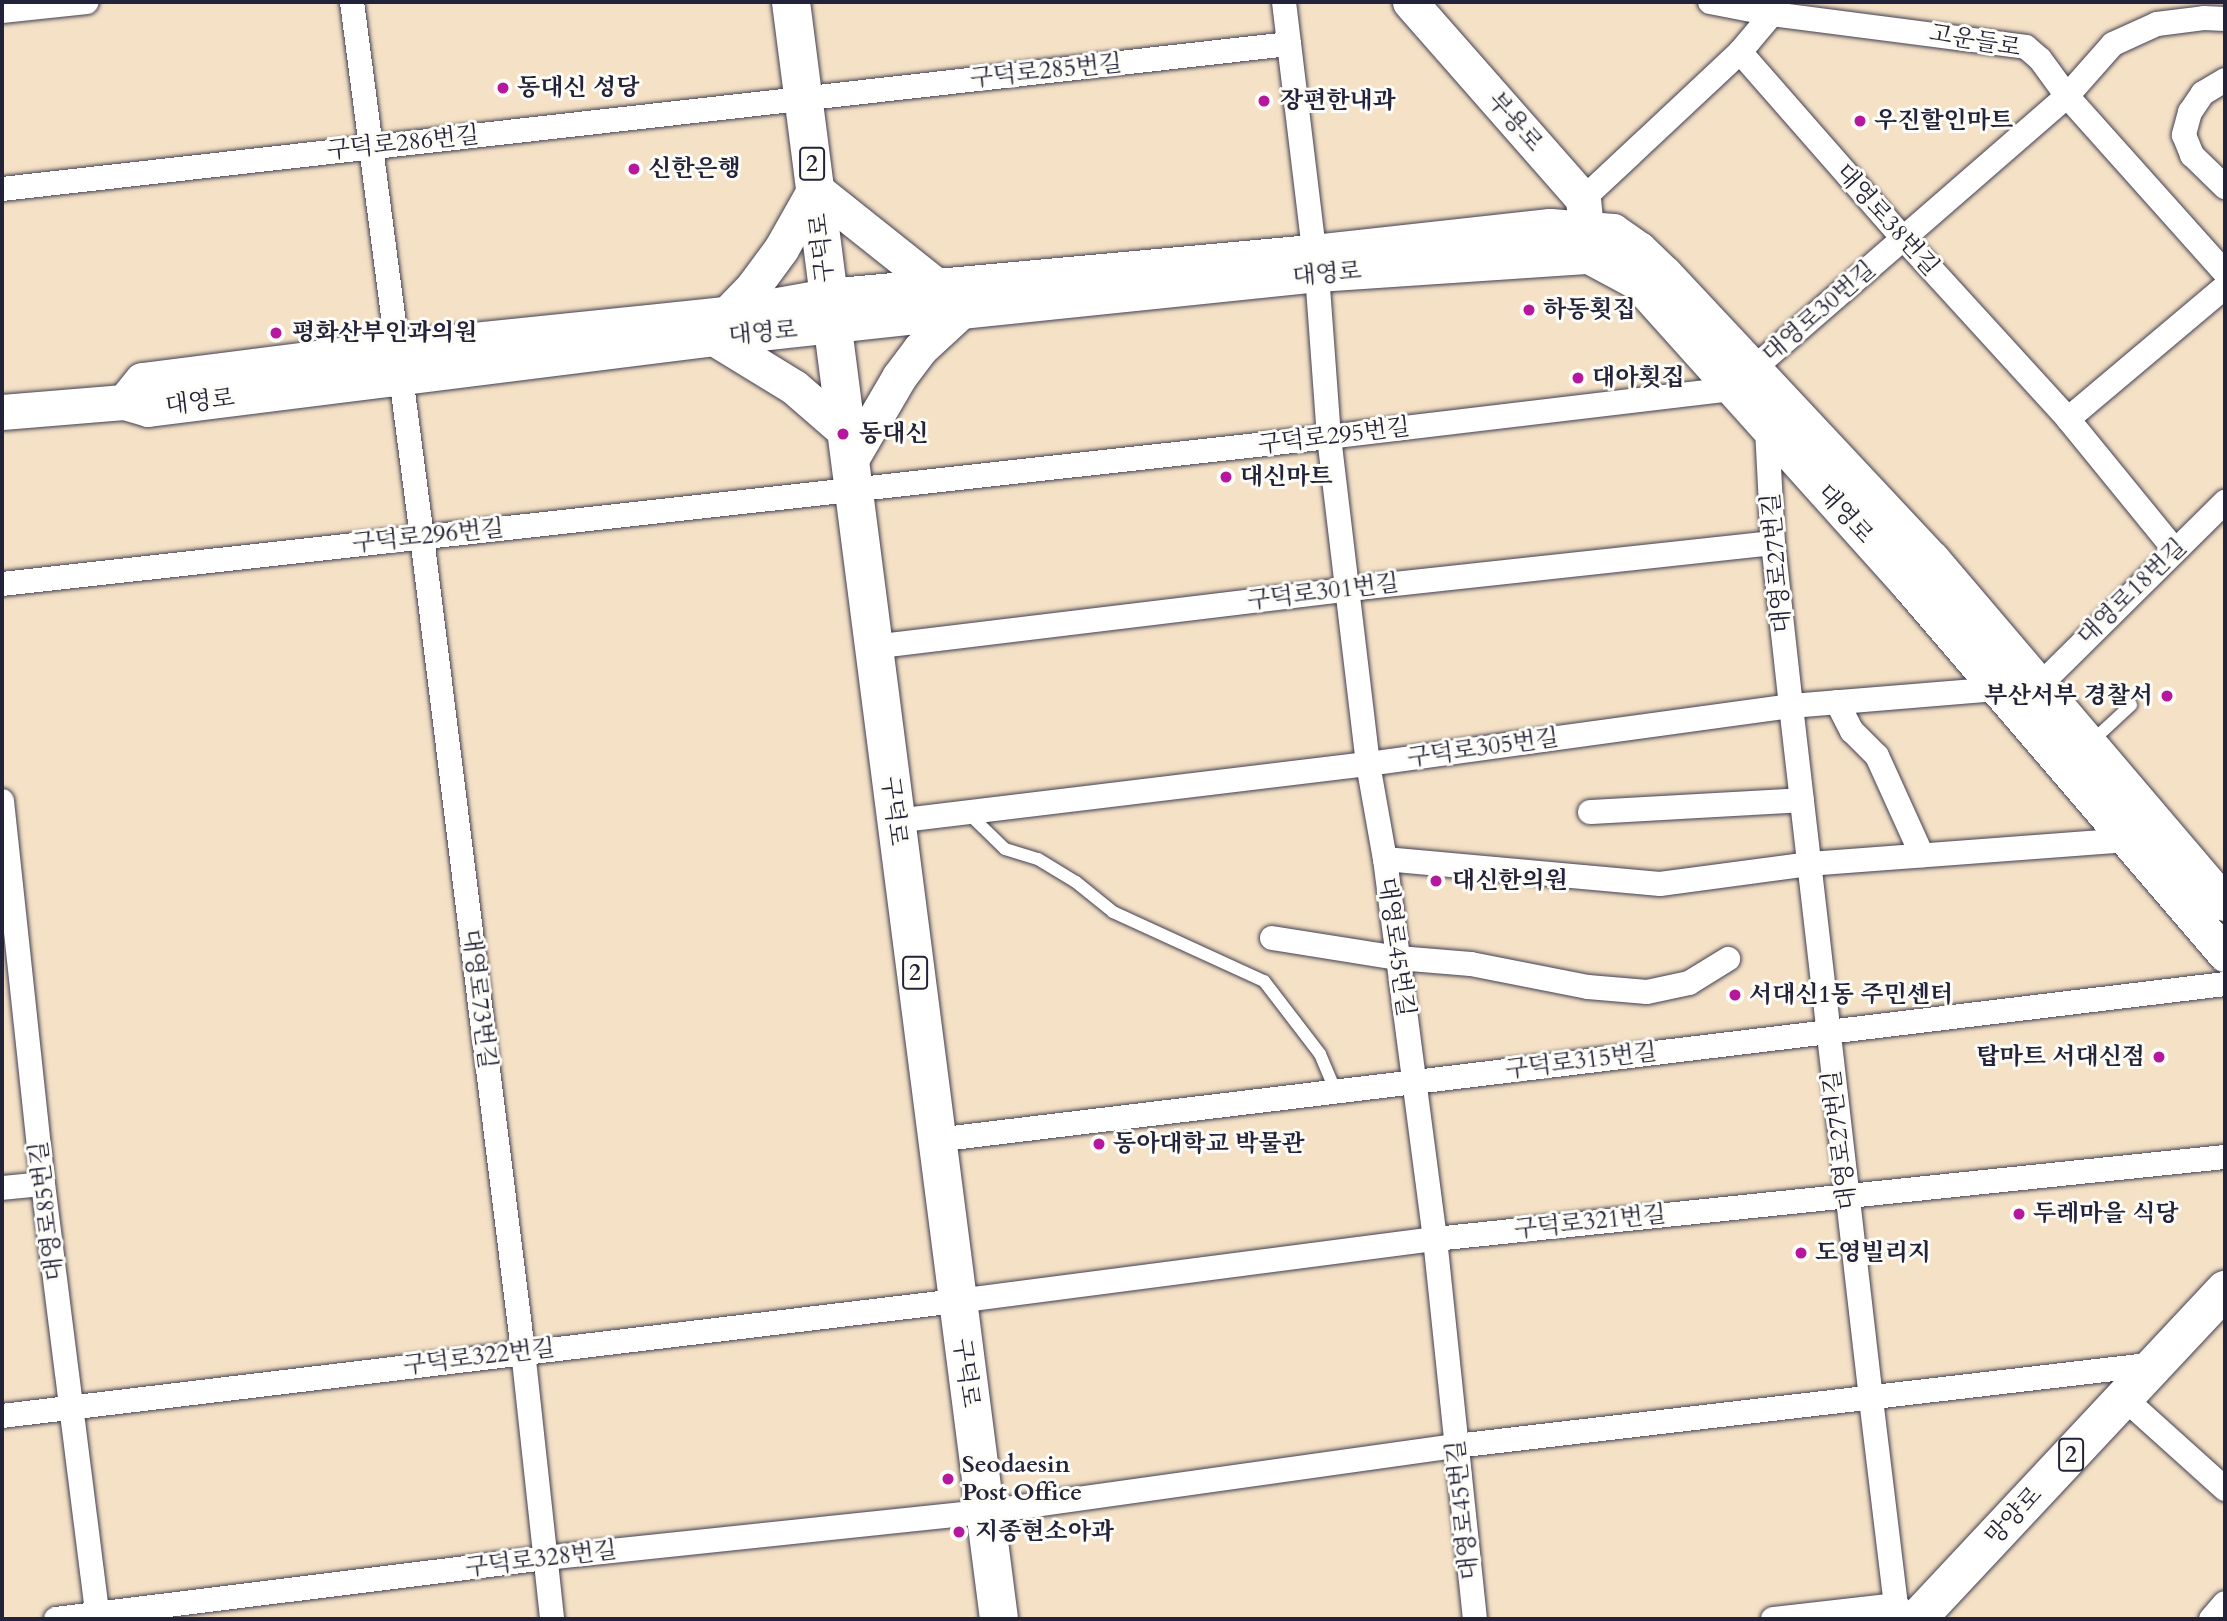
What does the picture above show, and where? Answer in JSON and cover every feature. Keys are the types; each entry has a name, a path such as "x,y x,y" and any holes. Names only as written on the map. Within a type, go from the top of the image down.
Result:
{"main road":[{"name":"구덕로","path":"791,2 999,1619"},
{"name":"부용로","path":"1410,2 1586,227"},
{"path":"937,286 815,188 781,249 720,326 794,387 850,461 899,377 920,349 961,311"},
{"name":"대영로","path":"829,312 961,311 1586,227 1613,231 1639,249 1742,379 1932,559 2225,903"},
{"name":"대영로","path":"2,412 124,402 148,409 399,363 829,312 937,286 1316,263"},
{"name":"대영로","path":"1742,379 1768,429 1999,689 2225,954"},
{"name":"망양로","path":"1908,1614 2124,1398 2225,1290"}],"street":[{"path":"2,11 87,2"},
{"name":"대영로73번길","path":"352,2 422,537 523,1352 552,1619"},
{"name":"대영로45번길","path":"1284,2 1316,263 1329,438 1368,764 1385,859 1435,1238 1475,1619"},
{"name":"고운들로","path":"1710,2 1772,14 1832,11 2015,43 2034,52 2067,96 2225,273"},
{"path":"1586,227 1772,14"},
{"name":"대영로30번길","path":"1742,379 2067,96 2113,44 2157,24 2204,18 2225,19"},
{"name":"구덕로285번길","path":"803,98 1289,44"},
{"name":"대영로38번길","path":"1740,52 1903,238 2068,419 2175,550"},
{"path":"2225,79 2203,93 2190,112 2184,135 2192,155 2225,187"},
{"name":"구덕로286번길","path":"2,188 803,98"},
{"path":"2068,419 2225,287"},
{"name":"구덕로295번길","path":"850,461 1329,438 1742,379"},
{"name":"대영로27번길","path":"1768,429 1773,543 1827,1031 1871,1399 1908,1614"},
{"name":"구덕로296번길","path":"2,584 422,537 850,461"},
{"name":"대영로18번길","path":"2041,684 2225,502"},
{"name":"구덕로301번길","path":"873,647 1349,589 1773,543"},
{"name":"구덕로305번길","path":"896,821 1368,764 1791,706 1999,689"},
{"path":"1837,702 1852,731 1877,756 1922,855"},
{"path":"1590,812 1802,800"},
{"name":"대영로85번길","path":"2,802 7,906 98,1617"},
{"path":"1385,859 1660,884 1809,864 2126,840"},
{"path":"1272,938 1398,958 1471,964 1588,987 1647,992 1689,983 1728,959"},
{"name":"구덕로315번길","path":"936,1140 2225,984"},
{"name":"구덕로321번길","path":"957,1301 1435,1238 2225,1157"},
{"path":"2,1188 43,1184"},
{"name":"구덕로322번길","path":"2,1416 957,1301"},
{"name":"구덕로328번길","path":"56,1619 98,1617 545,1558 985,1512 1456,1446 2156,1364"},
{"path":"2124,1398 2225,1489"},
{"path":"2211,1619 2225,1603"},
{"path":"1773,1619 1908,1614"}],"lane":[{"path":"2090,744 2131,705"},
{"path":"967,812 1005,849 1038,859 1076,882 1113,912 1264,981 1320,1054 1336,1092"}],"place":[{"name":"동대신 성당","path":"503,88"},
{"name":"장편한내과","path":"1264,101"},
{"name":"우진할인마트","path":"1860,121"},
{"name":"신한은행","path":"634,169"},
{"name":"하동횟집","path":"1529,310"},
{"name":"평화산부인과의원","path":"276,333"},
{"name":"대아횟집","path":"1578,378"},
{"name":"동대신","path":"843,434"},
{"name":"대신마트","path":"1226,477"},
{"name":"부산서부 경찰서","path":"2167,696"},
{"name":"대신한의원","path":"1436,881"},
{"name":"서대신1동 주민센터","path":"1735,995"},
{"name":"탑마트 서대신점","path":"2159,1057"},
{"name":"동아대학교 박물관","path":"1099,1144"},
{"name":"두레마을 식당","path":"2019,1214"},
{"name":"도영빌리지","path":"1801,1253"},
{"name":"Seodaesin Post Office","path":"948,1479"},
{"name":"지종현소아과","path":"959,1532"}]}
